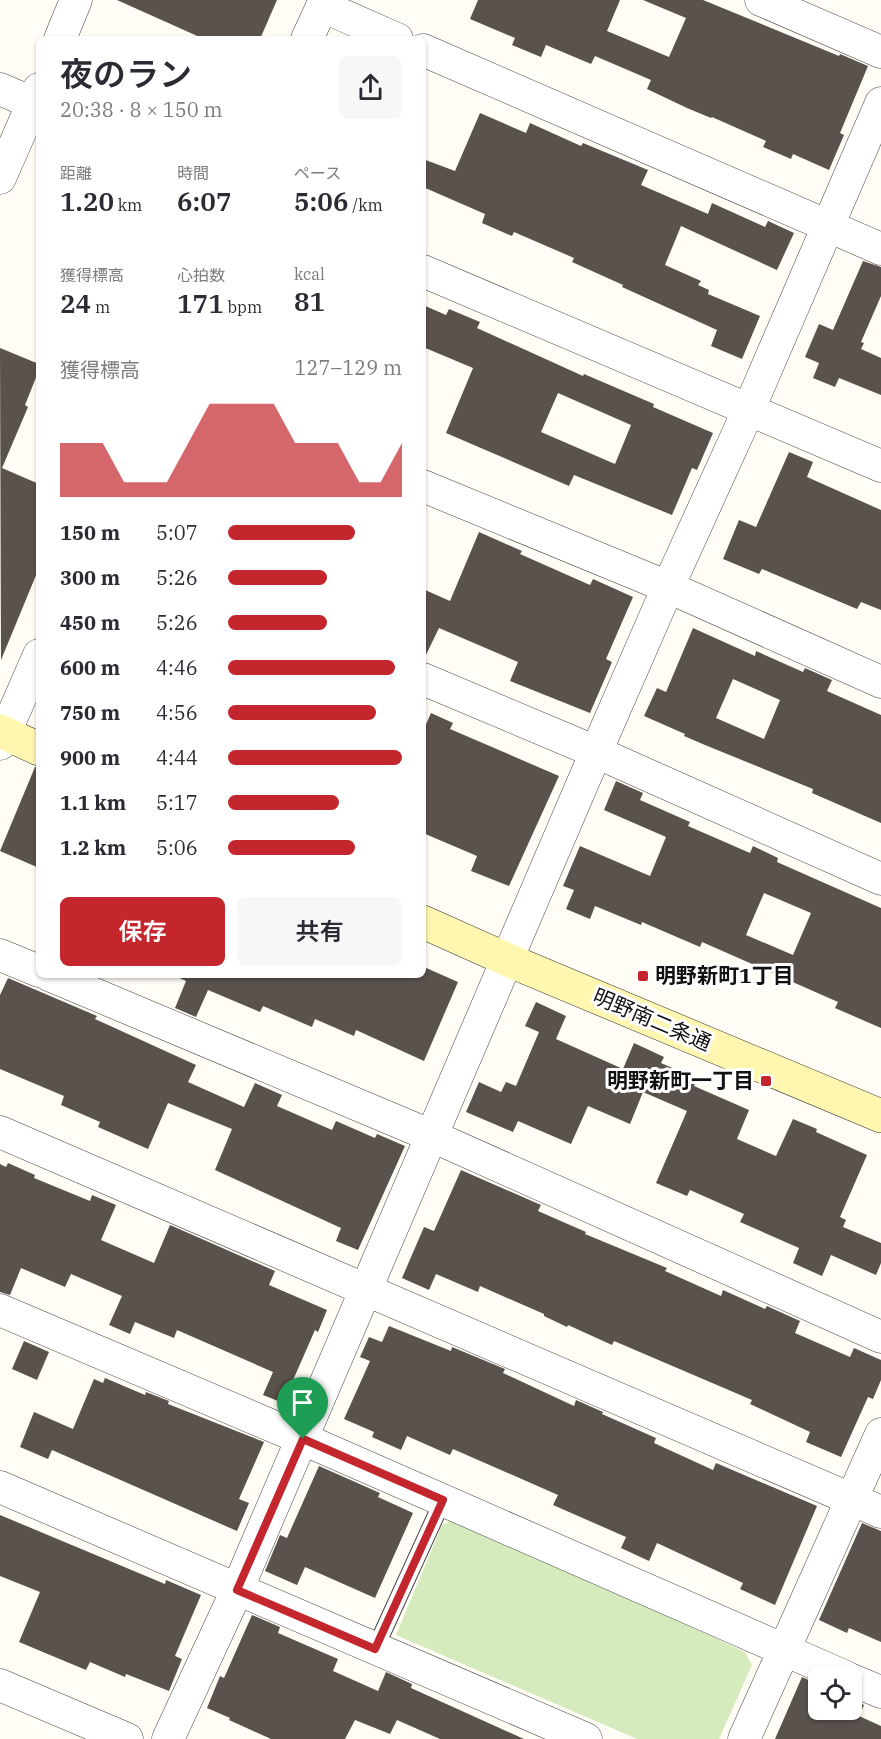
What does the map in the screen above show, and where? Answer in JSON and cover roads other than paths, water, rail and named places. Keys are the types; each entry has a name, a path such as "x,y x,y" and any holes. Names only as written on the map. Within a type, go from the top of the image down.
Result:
{"street":[{"path":"61,36 76,0"},
{"path":"760,0 881,52"},
{"path":"308,36 323,3 391,36"},
{"path":"426,51 881,249"},
{"path":"0,89 36,99"},
{"path":"0,178 36,101"},
{"path":"168,1739 303,1439 596,752 668,586 749,410 881,103"},
{"path":"426,272 881,466"},
{"path":"426,487 668,586 881,682"},
{"path":"36,662 2,736 36,748"},
{"path":"426,680 596,752 881,879"},
{"name":"明野南二条通","path":"426,923 881,1116"},
{"path":"0,955 36,970"},
{"path":"55,978 432,1136 881,1336"},
{"path":"0,1132 881,1512"},
{"path":"0,1310 303,1439 820,1666"},
{"path":"744,1739 881,1434"},
{"path":"0,1487 586,1739"},
{"path":"862,1684 881,1692"},
{"path":"0,1685 127,1739"}],"lane":[{"path":"375,1649 443,1500"}],"place":[{"name":"明野新町1丁目","path":"643,976"},
{"name":"明野新町一丁目","path":"766,1081"}]}
